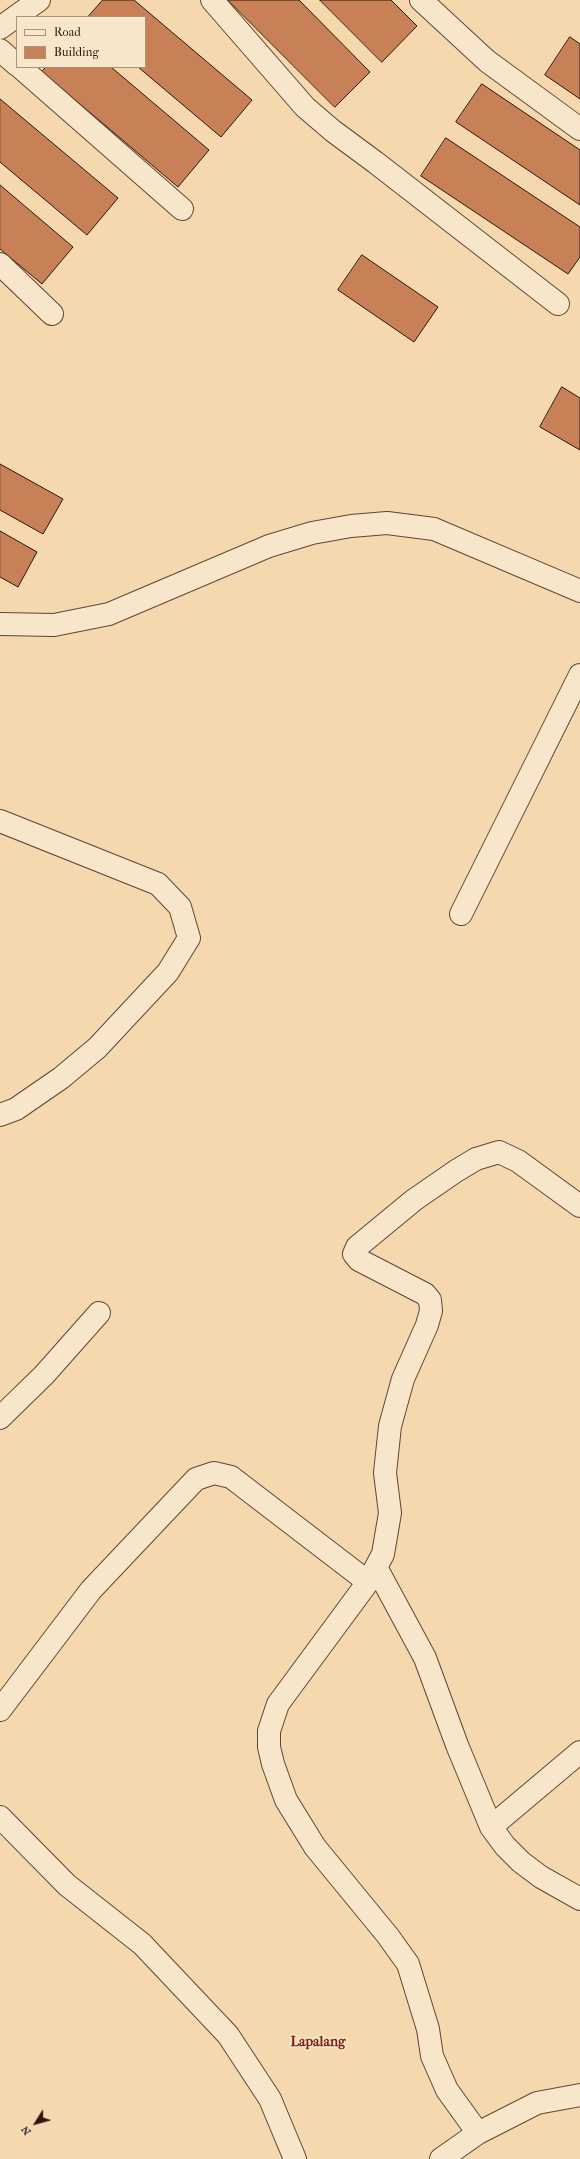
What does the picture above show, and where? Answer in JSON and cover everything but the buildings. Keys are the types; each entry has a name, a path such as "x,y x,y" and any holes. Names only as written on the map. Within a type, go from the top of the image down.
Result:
{"street":[{"path":"17,16 39,0"},
{"path":"212,0 305,107 333,131 558,304"},
{"path":"421,0 487,61 580,128"},
{"path":"0,28 16,17"},
{"path":"0,50 16,64"},
{"path":"21,68 182,209"},
{"path":"0,264 52,314"},
{"path":"0,624 54,625 109,614 270,546 318,532 351,526 387,523 434,529 580,591"},
{"path":"461,914 580,674"},
{"path":"0,821 158,884 180,907 189,938 168,972 97,1048 61,1078 22,1104 0,1115"},
{"path":"478,2133 447,2090 432,2056 428,2030 408,1964 388,1936 315,1848 286,1800 273,1764 269,1747 270,1731 278,1704 372,1576 384,1554 390,1514 385,1473 390,1426 403,1379 427,1325 431,1311 430,1300 425,1294 359,1260 354,1254 357,1247 414,1200 450,1175 476,1159 499,1152 518,1161 580,1206"},
{"path":"0,1418 44,1375 99,1313"},
{"path":"0,1710 91,1590 196,1479 214,1473 231,1476 372,1576 425,1658 457,1745 491,1827 505,1846 521,1862 541,1877 580,1899"},
{"path":"491,1827 580,1752"},
{"path":"0,1817 67,1885 142,1944 228,2035 270,2099 295,2159"},
{"path":"441,2159 478,2133 537,2103 580,2095"}],"district":[{"name":"Lapalang","path":"318,2043"}]}
